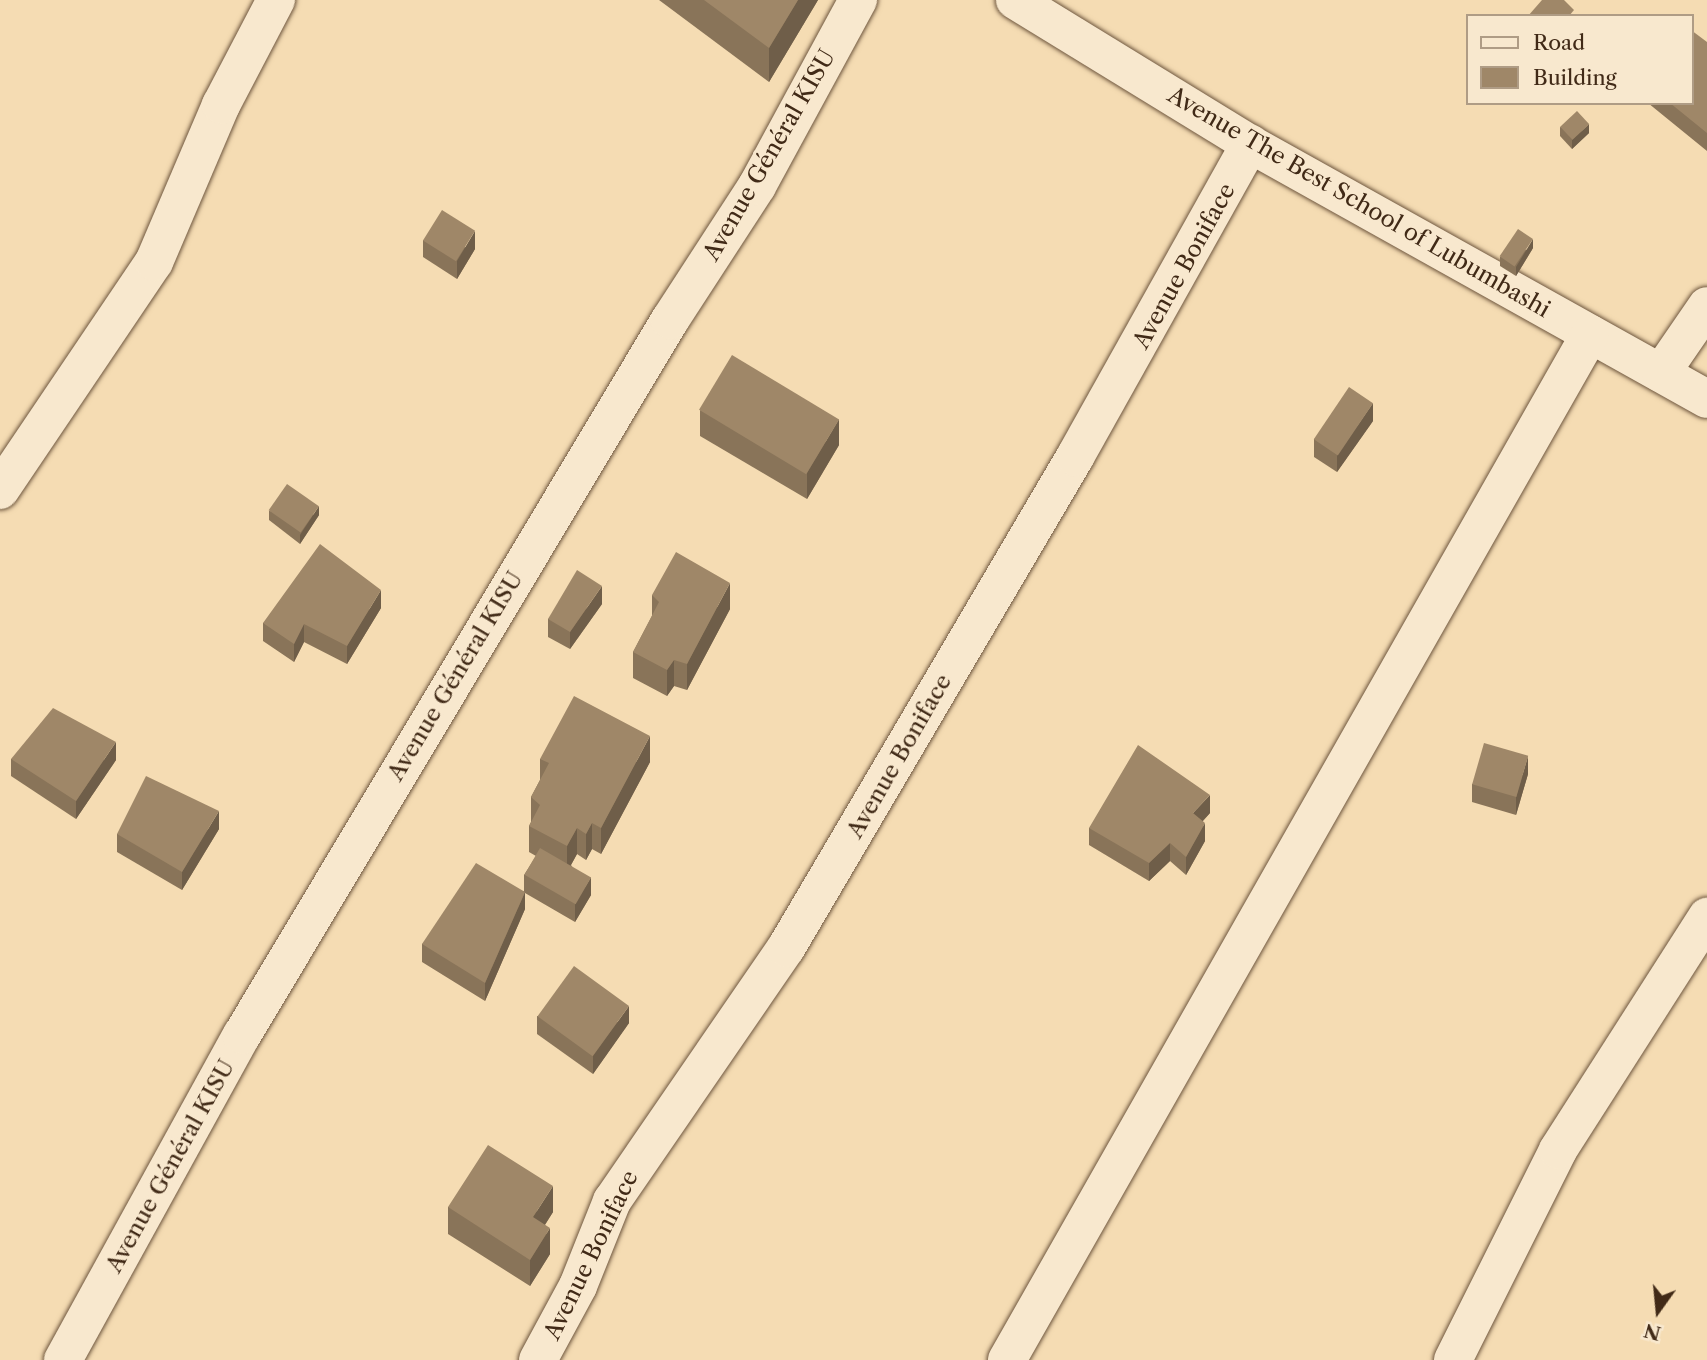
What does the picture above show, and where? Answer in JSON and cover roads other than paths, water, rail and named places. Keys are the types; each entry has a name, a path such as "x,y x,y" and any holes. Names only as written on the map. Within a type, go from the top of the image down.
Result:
{"street":[{"path":"0,490 155,262 221,105 276,0"},
{"name":"Avenue Général KISU","path":"63,1360 242,1035 662,332 757,186 858,0"},
{"name":"Avenue The Best School of Lubumbashi","path":"1015,0 1250,144 1707,399"},
{"name":"Avenue Boniface","path":"538,1360 578,1286 612,1201 786,948 1075,457 1250,144"},
{"path":"1661,373 1707,306"},
{"path":"1007,1360 1590,334"},
{"path":"1453,1360 1558,1150 1707,917"}]}
